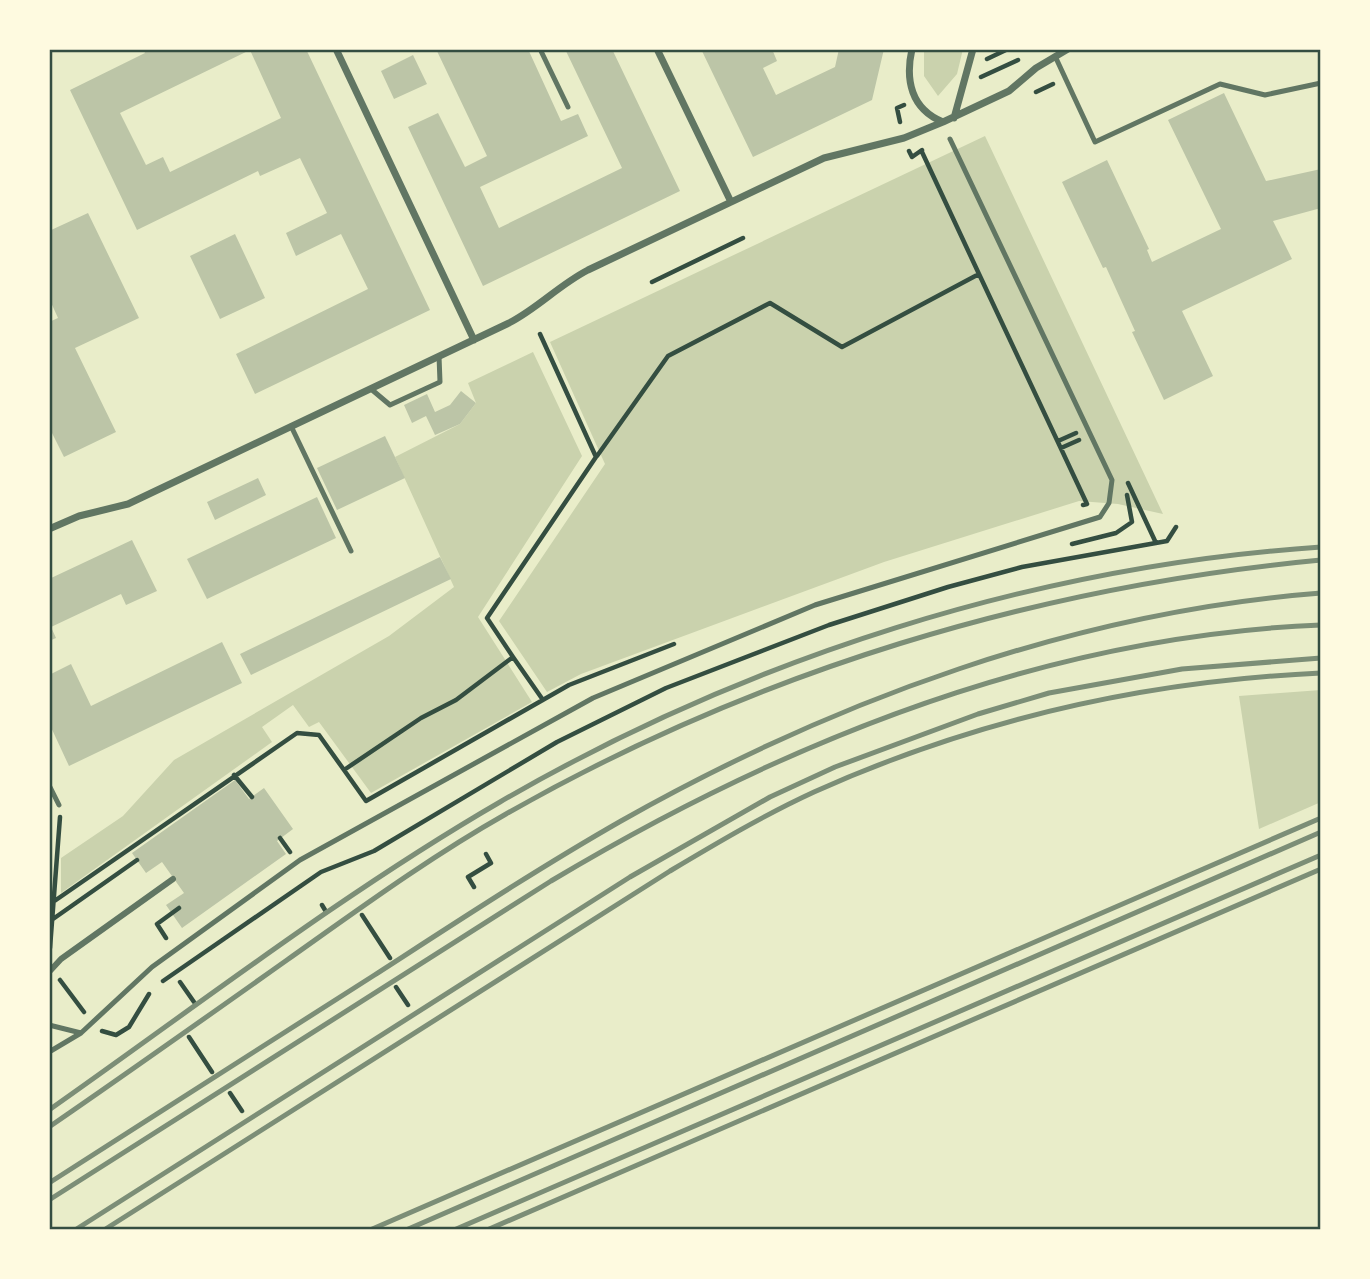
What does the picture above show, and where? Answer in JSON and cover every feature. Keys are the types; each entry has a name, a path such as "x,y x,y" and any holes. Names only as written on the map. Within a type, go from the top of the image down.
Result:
{"street":[{"path":"336,49 474,340"},
{"path":"657,49 731,202"},
{"path":"912,49 909,84 913,95 927,114 943,122"},
{"path":"954,118 973,49"},
{"path":"1047,49 1055,55"},
{"path":"49,528 79,516 128,504 474,340 531,312 578,275 835,154 885,143 954,118 1009,90 1055,55 1068,49"},
{"path":"49,972 61,960 173,879"}],"lane":[{"path":"540,49 568,107"},
{"path":"1055,55 1096,142 1220,84 1265,95 1321,83"},
{"path":"49,1052 81,1033 152,967 300,860 386,815 593,698 815,605 1100,517 1109,503 1112,480 950,139"},
{"path":"371,388 390,405 440,382 439,356"},
{"path":"291,426 351,551"},
{"path":"49,785 59,805"},
{"path":"49,1025 81,1033"}],"path":[{"path":"986,59 1008,49"},
{"path":"922,152 1087,504 1074,508"},
{"path":"652,282 743,238"},
{"path":"543,700 486,618 668,356 770,303 842,347 979,274"},
{"path":"540,334 596,457"},
{"path":"353,860 383,846 557,742 666,688 829,625 1022,567 1167,541 1177,527"},
{"path":"1066,546 1116,533"},
{"path":"53,902 297,733 319,735 366,801 569,685 685,640"},
{"path":"344,770 421,718 456,700 513,657"},
{"path":"234,775 252,797"},
{"path":"49,955 59,805"},
{"path":"281,841 290,853"},
{"path":"474,887 468,877 491,863 486,854"},
{"path":"52,920 137,860"},
{"path":"168,941 157,924 179,908"},
{"path":"362,915 390,958"},
{"path":"180,982 194,1002"},
{"path":"396,987 408,1005"},
{"path":"189,1037 212,1072"},
{"path":"230,1093 242,1111"}],"green space":[{"path":"924,49 963,49 957,74 938,96 924,76"},
{"path":"985,136 1163,514 1118,504 1079,501 884,562 581,674 547,692 499,621 605,464 550,342"},
{"path":"533,352 582,456 478,617 532,702 371,793 319,722 309,727 293,705 262,727 272,742 61,893 61,858 123,816 174,760 389,636 454,587 395,457 460,424 476,403 468,383"},
{"path":"1321,690 1321,802 1259,829 1239,696"}],"building":[{"path":"143,49 306,49 430,310 255,394 236,354 368,289 341,234 296,256 286,233 327,213 300,158 260,176 258,171 137,230 70,90 145,53","holes":["250,50 281,118 170,172 163,157 146,165 120,113"]},
{"path":"436,49 528,49 561,121 578,114 588,136 480,187 499,228 622,168 565,49 612,49 680,191 483,286 408,127 438,113 465,167 487,156"},
{"path":"701,49 772,49 777,61 763,68 776,95 835,67 839,49 884,49 872,100 753,157"},
{"path":"413,55 427,84 394,99 381,71"},
{"path":"1224,93 1266,181 1321,169 1321,208 1273,221 1292,259 1182,311 1213,376 1164,400 1132,332 1135,331 1106,267 1103,268 1062,182 1107,160 1149,249 1147,250 1152,262 1221,229 1168,120"},
{"path":"88,213 139,318 75,348 116,432 64,457 49,427 49,322 58,318 49,298 49,231"},
{"path":"235,234 265,298 220,319 190,256"},
{"path":"461,391 476,403 460,424 435,435 426,416 412,423 404,405 427,394 435,412 450,405"},
{"path":"385,436 405,478 337,510 317,468"},
{"path":"258,478 266,495 215,520 207,502"},
{"path":"317,497 336,538 207,599 187,559"},
{"path":"132,540 157,591 126,605 121,594 51,627 56,638 49,641 49,579"},
{"path":"440,557 451,579 251,675 240,654"},
{"path":"222,642 242,683 69,766 49,723 49,675 71,664 91,706"},
{"path":"235,780 249,799 264,788 293,829 277,841 286,854 182,928 166,905 184,893 162,862 146,873 132,853"}],"railway":[{"path":"49,1110 327,912 442,837 595,750 693,704 793,663 896,628 1001,598 1107,575 1214,558 1321,547"},
{"path":"49,1127 450,848 506,814 601,763 699,718 799,678 900,644 1003,615 1108,591 1214,573 1321,560"},
{"path":"49,1183 558,858 702,777 786,737 959,669 1048,642 1138,620 1229,603 1321,593"},
{"path":"49,1200 551,881 640,830 731,783 825,741 920,705 1018,674 1117,650 1218,633 1321,625"},
{"path":"75,1230 630,877 770,797 835,767 978,714 1049,693 1182,669 1321,658"},
{"path":"104,1230 670,871 814,792 936,744 1062,708 1190,685 1321,673"},
{"path":"370,1230 1321,818"},
{"path":"406,1230 1321,832"},
{"path":"454,1230 1321,855"},
{"path":"487,1230 1321,869"}]}
